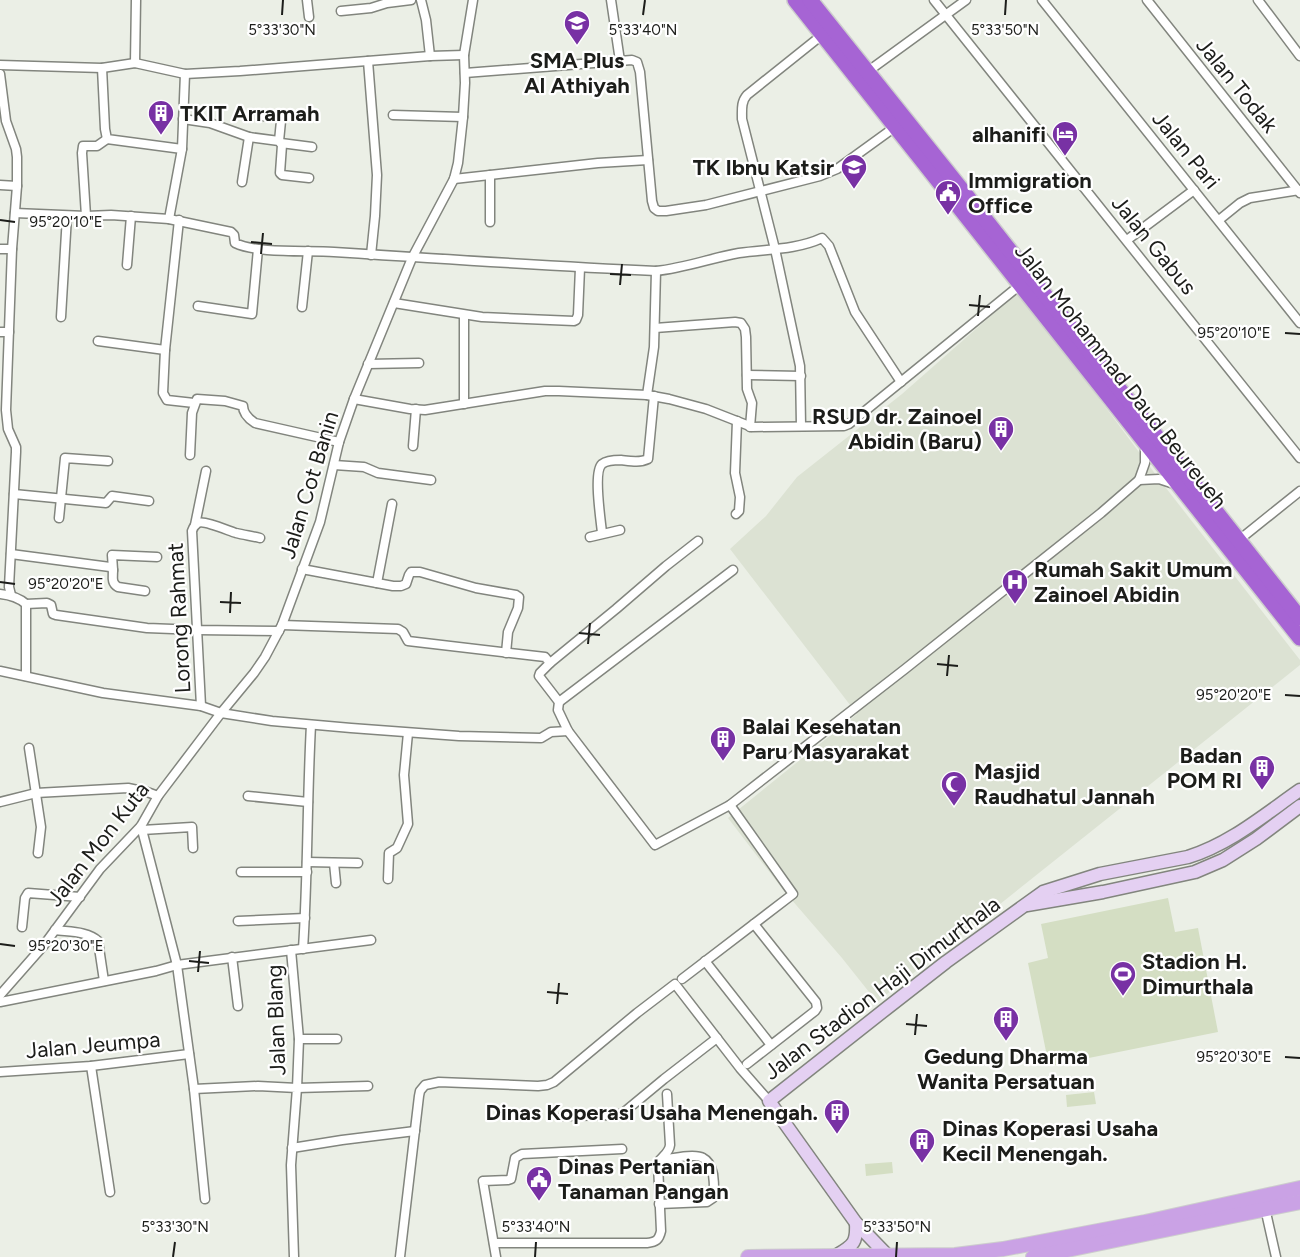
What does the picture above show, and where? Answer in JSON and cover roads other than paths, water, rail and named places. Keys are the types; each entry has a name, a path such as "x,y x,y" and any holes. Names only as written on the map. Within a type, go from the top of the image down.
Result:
{"highway":[{"name":"Jalan Mohammad Daud Beureueh","path":"795,0 1020,285 1239,540 1259,577 1300,638"},
{"name":"Jalan Mohammad Daud Beureueh","path":"810,0 985,218 1179,486 1259,577 1300,618"}],"main road":[{"path":"748,1257 955,1255 1003,1250 1300,1188"},
{"path":"1039,1257 1300,1202"}],"street":[{"path":"135,63 136,0"},
{"path":"307,0 309,17"},
{"path":"341,11 411,0"},
{"path":"421,0 430,56"},
{"name":"Jalan Cot Banin","path":"221,712 254,673 281,628 320,522 339,442 354,399 412,258 454,179 463,117 464,55 473,0"},
{"path":"611,0 620,62"},
{"name":"Jalan Gabus","path":"934,0 1300,458"},
{"path":"867,72 966,0"},
{"name":"Jalan Pari","path":"1042,0 1300,323"},
{"name":"Jalan Todak","path":"1147,0 1299,191"},
{"path":"1258,0 1300,56"},
{"path":"801,426 801,376 775,249 742,119 743,100 747,94 822,35"},
{"path":"0,65 102,68 135,63 185,74 464,55"},
{"path":"465,73 635,60 638,63 652,205 658,211 706,205 820,176 837,168 895,127"},
{"path":"368,61 377,181 371,255"},
{"path":"102,68 107,139"},
{"path":"0,74 6,121 16,148 17,186 5,332 3,391 8,429 16,447 9,586 11,595"},
{"path":"169,219 182,149 185,74"},
{"path":"393,115 463,117"},
{"path":"263,116 280,118 281,121 280,173 309,178"},
{"path":"183,119 210,123 249,137 312,147"},
{"path":"0,132 10,132"},
{"path":"242,182 249,137"},
{"path":"86,216 82,146 97,146 107,139 182,149"},
{"path":"454,179 598,163 648,160"},
{"path":"490,175 490,222"},
{"path":"0,185 17,186"},
{"path":"1127,240 1194,190"},
{"path":"1219,220 1240,202 1250,198 1299,191"},
{"path":"15,213 131,216 179,220 231,232 235,243 258,249 656,272 683,268 737,254 811,243 822,238 829,246 855,312 901,382"},
{"path":"61,317 67,216"},
{"path":"127,265 131,216"},
{"path":"179,220 165,350 163,393 167,400 195,403"},
{"path":"0,249 12,249"},
{"path":"198,306 252,314 258,249"},
{"path":"302,307 308,251"},
{"path":"394,303 482,317 574,321 578,315 580,268"},
{"path":"602,533 598,489 599,470 602,464 608,461 648,459 656,328 656,272"},
{"path":"354,399 416,409 434,409 533,392 559,391 651,396 699,406 750,427 838,427 849,424 1020,285"},
{"path":"464,315 464,404"},
{"path":"656,328 741,323 745,329 747,389 752,403 750,427"},
{"path":"98,341 165,350"},
{"path":"368,364 419,363"},
{"path":"747,375 801,376"},
{"path":"190,455 192,413 197,399 211,399 243,406 246,415 255,423 339,442"},
{"path":"413,446 416,409"},
{"path":"736,514 739,511 740,497 735,473 737,422"},
{"path":"698,542 550,663 539,676 559,702 558,710 568,731 655,845 730,805 924,655 1101,513 1139,480 1144,463 1145,442"},
{"path":"59,518 65,458 108,461"},
{"path":"334,465 364,467 378,473 431,480"},
{"path":"195,525 206,471"},
{"path":"1139,480 1159,479 1179,486"},
{"path":"1239,540 1300,490"},
{"path":"14,494 106,503 112,496 149,501"},
{"path":"377,583 392,504"},
{"name":"Lorong Rahmat","path":"201,706 192,531 195,525 203,523 260,538"},
{"path":"590,537 620,530"},
{"path":"11,554 107,566 113,570"},
{"path":"145,591 114,585 112,555 157,557"},
{"path":"302,569 403,586 406,584 408,575 414,572 476,588 516,595 519,597 519,604 508,632 506,652"},
{"path":"559,702 733,570"},
{"path":"0,594 11,595 26,604 51,604 53,614 56,615 147,628 398,629 411,642 545,657 550,663"},
{"path":"26,604 26,676"},
{"path":"0,671 103,693 201,706 247,717 311,725 459,736 541,738 550,732 568,731"},
{"name":"Jalan Mon Kuta","path":"0,995 44,945 100,869 142,828 158,796 221,712"},
{"path":"303,949 311,725"},
{"path":"388,879 389,853 397,848 408,824 404,775 408,733"},
{"path":"29,748 41,828 38,853"},
{"path":"0,802 36,794 128,788 158,796"},
{"name":"Jalan Stadion Haji Dimurthala","path":"887,1255 856,1223 769,1101 903,995 1043,892 1100,874 1188,857 1216,847 1300,790"},
{"path":"248,796 308,802"},
{"path":"682,979 793,894 730,805"},
{"name":"Jalan Stadion Haji Dimurthala","path":"1026,906 1195,872 1223,860 1300,806"},
{"path":"193,848 192,827 142,828 177,965 194,1089 205,1199"},
{"path":"1216,847 1223,860"},
{"path":"307,862 358,863"},
{"path":"334,863 336,883"},
{"path":"1150,865 1152,880"},
{"path":"241,872 307,872"},
{"path":"1100,874 1103,892"},
{"path":"22,927 25,898 28,893 80,897"},
{"path":"238,921 305,918"},
{"path":"747,1064 817,1008 817,1004 754,924"},
{"path":"55,930 88,935 98,941 104,981"},
{"path":"0,1002 177,965 371,940"},
{"name":"Jalan Blang","path":"291,950 299,1039 290,1181 294,1257"},
{"path":"232,957 238,1006"},
{"path":"705,961 771,1045"},
{"path":"400,1257 419,1096 425,1085 438,1082 547,1085 554,1082 675,984 740,1068 769,1101"},
{"path":"563,1116 623,1113 717,1038"},
{"path":"299,1039 337,1039"},
{"name":"Jalan Jeumpa","path":"0,1072 91,1066 189,1054"},
{"path":"91,1066 110,1192"},
{"path":"194,1089 258,1086 297,1089 368,1086"},
{"path":"494,1243 655,1242 661,1231 658,1168 660,1160 669,1148 667,1094"},
{"path":"292,1148 415,1131"},
{"path":"496,1257 483,1181 511,1179 515,1158 522,1154 622,1149"},
{"path":"659,1204 707,1202 713,1198 714,1192 711,1169 704,1158 693,1156 660,1160"},
{"path":"1265,1208 1276,1257"},
{"path":"837,1255 855,1242 856,1223"}],"place":[{"name":"SMA Plus Al Athiyah","path":"577,46"},
{"name":"TKIT Arramah","path":"161,136"},
{"name":"alhanifi","path":"1065,157"},
{"name":"TK Ibnu Katsir","path":"854,190"},
{"name":"Immigration Office","path":"948,216"},
{"name":"RSUD dr. Zainoel Abidin (Baru)","path":"1001,452"},
{"name":"Rumah Sakit Umum Zainoel Abidin","path":"1015,605"},
{"name":"Balai Kesehatan Paru Masyarakat","path":"723,762"},
{"name":"Badan POM RI","path":"1262,791"},
{"name":"Masjid Raudhatul Jannah","path":"954,807"},
{"name":"Stadion H. Dimurthala","path":"1123,997"},
{"name":"Gedung Dharma Wanita Persatuan","path":"1006,1042"},
{"name":"Dinas Koperasi Usaha Menengah.","path":"837,1135"},
{"name":"Dinas Koperasi Usaha Kecil Menengah.","path":"922,1164"},
{"name":"Dinas Pertanian Tanaman Pangan","path":"539,1202"}]}
